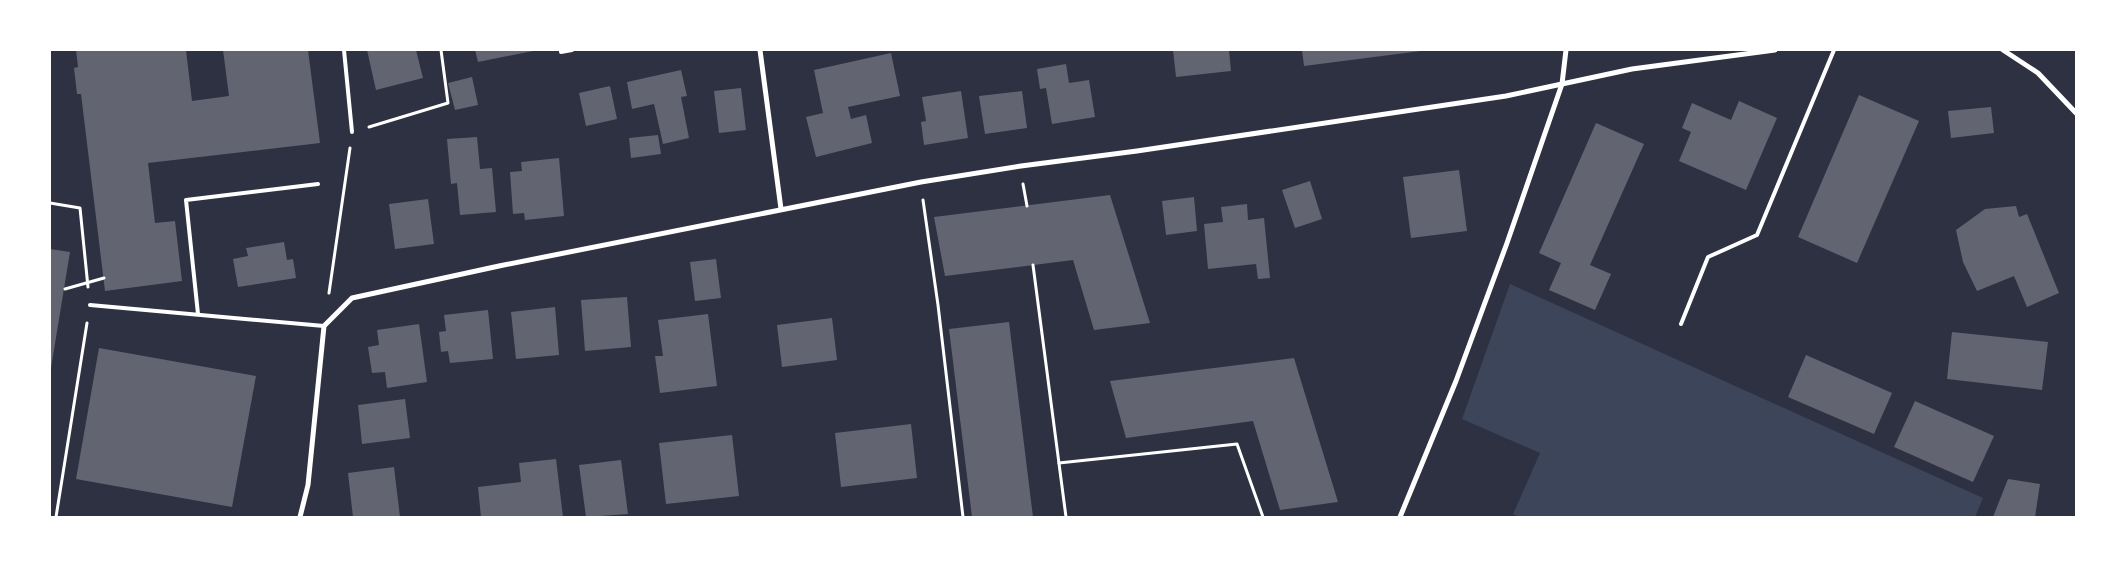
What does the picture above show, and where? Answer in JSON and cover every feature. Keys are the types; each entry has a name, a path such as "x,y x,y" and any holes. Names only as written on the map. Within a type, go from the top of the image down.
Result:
{"street":[{"path":"760,50 781,209"},
{"path":"1400,517 1456,381 1507,242 1562,84 1566,50"},
{"path":"300,517 308,485 324,326 352,298 499,266 628,242 781,209 921,182 1486,99 1632,69 1775,50"},
{"path":"2003,50 2038,72 2076,113"}],"lane":[{"path":"344,50 352,132"},
{"path":"561,50 561,52 572,50"},
{"path":"1681,324 1708,256 1757,236 1834,50"},
{"path":"198,314 186,200 318,184"},
{"path":"90,305 324,326"}],"path":[{"path":"324,326 352,132 448,103 441,50"},
{"path":"921,182 938,305 963,517"},
{"path":"50,203 80,208 90,305 56,517"},
{"path":"1033,265 1066,517"},
{"path":"65,289 104,278"},
{"path":"1059,463 1238,444 1263,517"}],"shaded area":[{"path":"1510,284 1983,498 1975,517 1518,517 1513,514 1540,453 1462,419"}],"building":[{"path":"76,50 186,50 192,101 229,96 223,50 308,50 320,143 148,163 155,223 175,221 182,281 105,291 81,94 77,94 74,68 78,67"},
{"path":"367,50 416,50 423,78 376,90"},
{"path":"475,50 533,50 533,51 478,62"},
{"path":"1173,50 1229,50 1231,71 1176,77"},
{"path":"1302,50 1421,50 1421,51 1304,66"},
{"path":"891,53 900,96 848,107 851,119 866,115 872,143 816,157 806,117 823,113 814,70"},
{"path":"1066,64 1069,83 1089,80 1095,117 1052,124 1046,88 1040,89 1037,69"},
{"path":"681,70 687,96 681,97 689,138 663,144 654,104 632,109 627,82"},
{"path":"472,77 478,105 455,110 448,83"},
{"path":"610,86 617,119 586,126 579,93"},
{"path":"741,88 746,130 719,133 714,91"},
{"path":"961,91 968,138 924,145 921,122 926,121 922,97"},
{"path":"1022,91 1027,128 985,134 979,96"},
{"path":"1859,95 1919,121 1857,263 1798,237"},
{"path":"1739,101 1777,118 1746,190 1679,161 1691,132 1682,128 1692,103 1731,120"},
{"path":"1991,107 1994,133 1951,138 1948,111"},
{"path":"1596,123 1644,144 1590,265 1611,274 1595,310 1549,290 1561,263 1539,253"},
{"path":"658,135 661,154 631,158 629,138"},
{"path":"477,137 480,169 492,168 496,212 460,215 457,183 451,184 447,139"},
{"path":"559,158 564,216 525,220 524,213 513,214 510,172 522,171 521,162"},
{"path":"1459,170 1467,231 1411,238 1403,177"},
{"path":"1310,181 1322,219 1295,228 1282,190"},
{"path":"1110,195 1150,323 1094,330 1073,260 945,276 934,217"},
{"path":"1194,197 1197,231 1166,235 1162,201"},
{"path":"428,199 434,244 395,249 389,204"},
{"path":"1247,204 1248,220 1264,218 1270,278 1258,279 1256,264 1208,269 1204,224 1223,222 1221,207"},
{"path":"2016,206 2019,217 2027,214 2059,293 2027,307 2014,276 1977,291 1963,262 1956,230 1985,209"},
{"path":"284,242 287,260 293,259 296,278 238,287 233,259 248,256 246,248"},
{"path":"50,249 70,252 51,368 50,368"},
{"path":"716,259 721,298 695,301 690,262"},
{"path":"627,297 631,347 585,351 581,300"},
{"path":"555,307 559,355 516,359 511,312"},
{"path":"488,310 493,359 450,363 448,351 441,352 439,332 446,331 444,315"},
{"path":"708,314 717,386 660,393 655,356 663,356 658,320"},
{"path":"832,318 837,360 782,367 777,325"},
{"path":"1009,322 1033,517 972,517 949,329"},
{"path":"419,324 427,382 387,388 385,372 372,373 368,347 379,345 377,330"},
{"path":"1952,332 2048,342 2042,390 1947,379"},
{"path":"99,348 256,376 232,507 76,479"},
{"path":"1806,355 1892,393 1874,434 1788,397"},
{"path":"1294,358 1338,502 1280,510 1253,421 1126,438 1110,381"},
{"path":"405,399 410,438 362,444 358,405"},
{"path":"1915,401 1994,436 1973,482 1894,447"},
{"path":"911,424 917,478 841,487 835,433"},
{"path":"732,435 739,496 666,504 659,443"},
{"path":"556,459 563,517 481,517 478,487 521,482 519,463"},
{"path":"621,460 628,514 586,517 579,465"},
{"path":"394,467 400,517 353,517 348,473"},
{"path":"2008,479 2040,484 2035,517 1993,517"}]}
